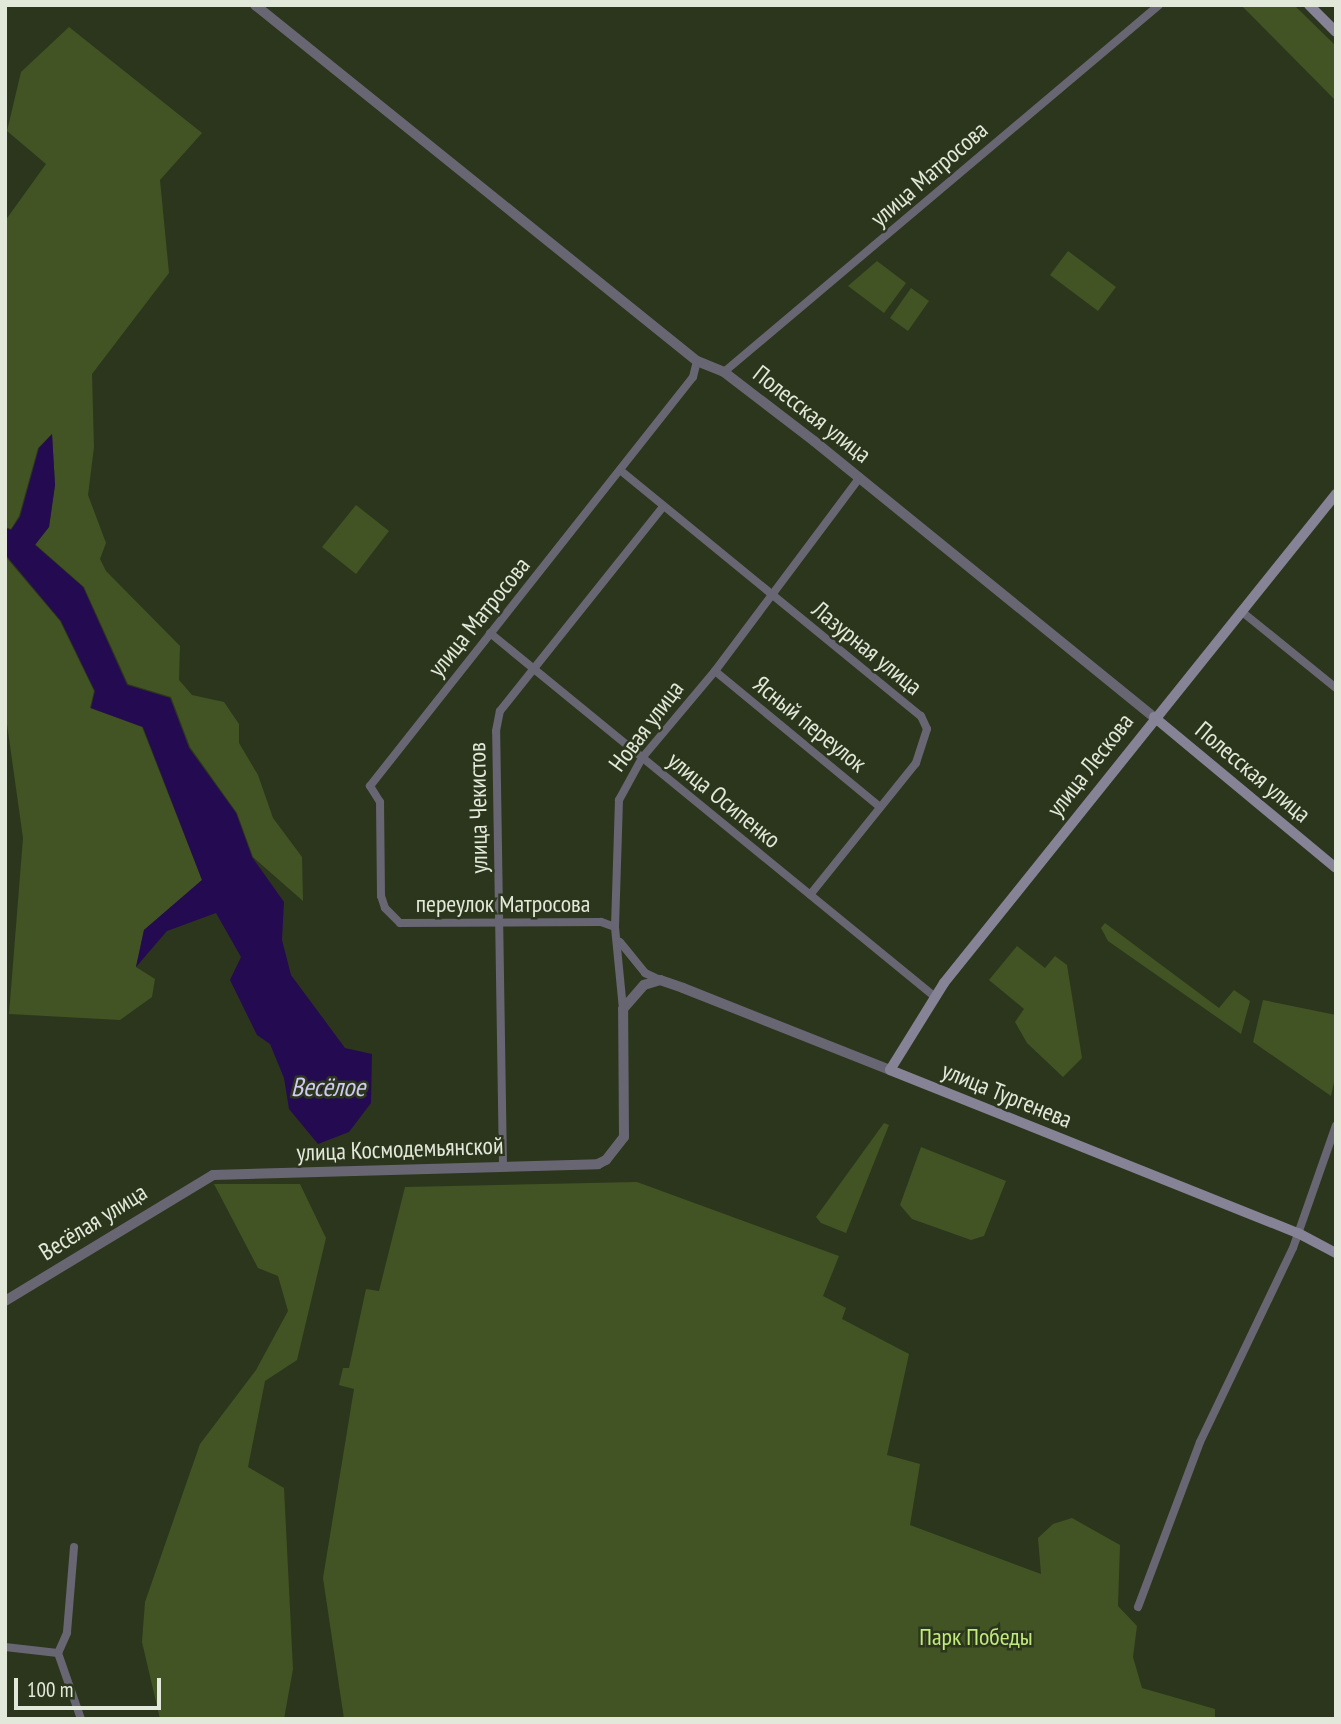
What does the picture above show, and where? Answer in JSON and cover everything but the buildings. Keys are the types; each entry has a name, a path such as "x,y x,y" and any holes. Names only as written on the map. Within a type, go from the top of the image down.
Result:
{"main road":[{"path":"1309,5 1336,32"},
{"name":"улица Лескова","path":"890,1070 934,996 1154,717 1336,494"},
{"name":"Полесская улица","path":"1154,717 1336,868"},
{"name":"улица Тургенева","path":"890,1070 1298,1233 1336,1253"}],"street":[{"name":"Полесская улица","path":"255,5 697,361 724,372 860,477 1154,717"},
{"name":"улица Матросова","path":"724,372 1159,5"},
{"name":"улица Матросова","path":"392,917 382,896 380,802 370,786 692,377 697,361"},
{"name":"Лазурная улица","path":"620,470 663,508 921,716 927,729 923,752 810,895"},
{"name":"Новая улица","path":"598,1164 613,1154 624,1137 623,1009 619,940 615,927 619,800 642,758 715,671 860,477"},
{"name":"улица Чекистов","path":"503,1167 496,731 500,711 663,508"},
{"path":"1241,611 1336,688"},
{"name":"улица Осипенко","path":"490,633 934,996"},
{"name":"Ясный переулок","path":"715,671 880,807"},
{"name":"переулок Матросова","path":"392,917 411,926 601,922 615,927"},
{"path":"619,940 645,973 660,981"},
{"path":"623,1009 636,989 660,981"},
{"name":"улица Тургенева","path":"660,981 890,1070"},
{"path":"1138,1607 1200,1442 1264,1315 1298,1233 1336,1125"},
{"name":"улица Космодемьянской","path":"204,1178 598,1164"},
{"name":"Весёлая улица","path":"5,1301 204,1178"},
{"path":"74,1547 67,1633 58,1653 81,1719"},
{"path":"5,1647 58,1653"}],"green space":[{"path":"1241,5 1294,5 1336,46 1336,101"},
{"path":"69,27 202,133 160,180 169,273 92,374 94,447 88,495 106,543 100,559 106,571 180,646 179,680 192,695 224,702 239,724 239,743 258,775 273,818 302,857 303,901 253,857 237,813 190,747 171,697 128,684 84,587 35,544 49,527 55,485 52,434 38,448 19,516 11,529 5,527 5,221 46,164 7,131 21,72"},
{"path":"1068,251 1116,287 1098,311 1050,275"},
{"path":"877,261 906,283 884,313 848,286"},
{"path":"911,288 929,301 908,331 890,318"},
{"path":"356,505 389,531 356,574 322,547"},
{"path":"5,556 60,621 94,691 90,708 142,727 202,880 144,930 136,967 155,979 152,997 120,1020 9,1014 23,838 5,710"},
{"path":"1105,923 1219,1008 1234,990 1250,1001 1241,1034 1108,941 1101,928"},
{"path":"1017,946 1045,968 1055,956 1067,965 1082,1058 1063,1077 1027,1043 1015,1022 1024,1009 989,980"},
{"path":"1263,1000 1336,1015 1336,1073 1331,1096 1253,1042"},
{"path":"884,1123 889,1125 846,1233 821,1223 816,1217"},
{"path":"921,1147 1006,1181 984,1236 971,1240 912,1219 900,1205"},
{"name":"Парк Победы","path":"637,1182 839,1256 823,1296 846,1308 842,1319 909,1354 887,1455 920,1464 910,1525 1041,1574 1038,1538 1053,1524 1072,1518 1120,1545 1118,1606 1137,1626 1133,1657 1142,1688 1215,1709 1215,1719 344,1719 323,1578 354,1389 339,1385 343,1368 349,1368 366,1289 379,1291 405,1187"},
{"path":"214,1184 300,1184 326,1238 297,1360 265,1381 248,1467 284,1488 293,1669 284,1719 160,1719 142,1642 145,1602 200,1444 256,1370 288,1311 278,1276 258,1268"}],"water":[{"name":"Весёлое","path":"52,434 55,485 49,527 35,545 83,587 127,685 170,698 189,748 236,813 252,857 284,902 282,940 291,975 345,1048 372,1054 371,1103 349,1132 318,1144 289,1109 284,1078 270,1044 257,1035 230,980 241,957 216,913 167,931 136,967 144,930 202,880 143,727 91,708 95,691 61,621 5,554 5,528 11,530 20,517 39,448"}]}
